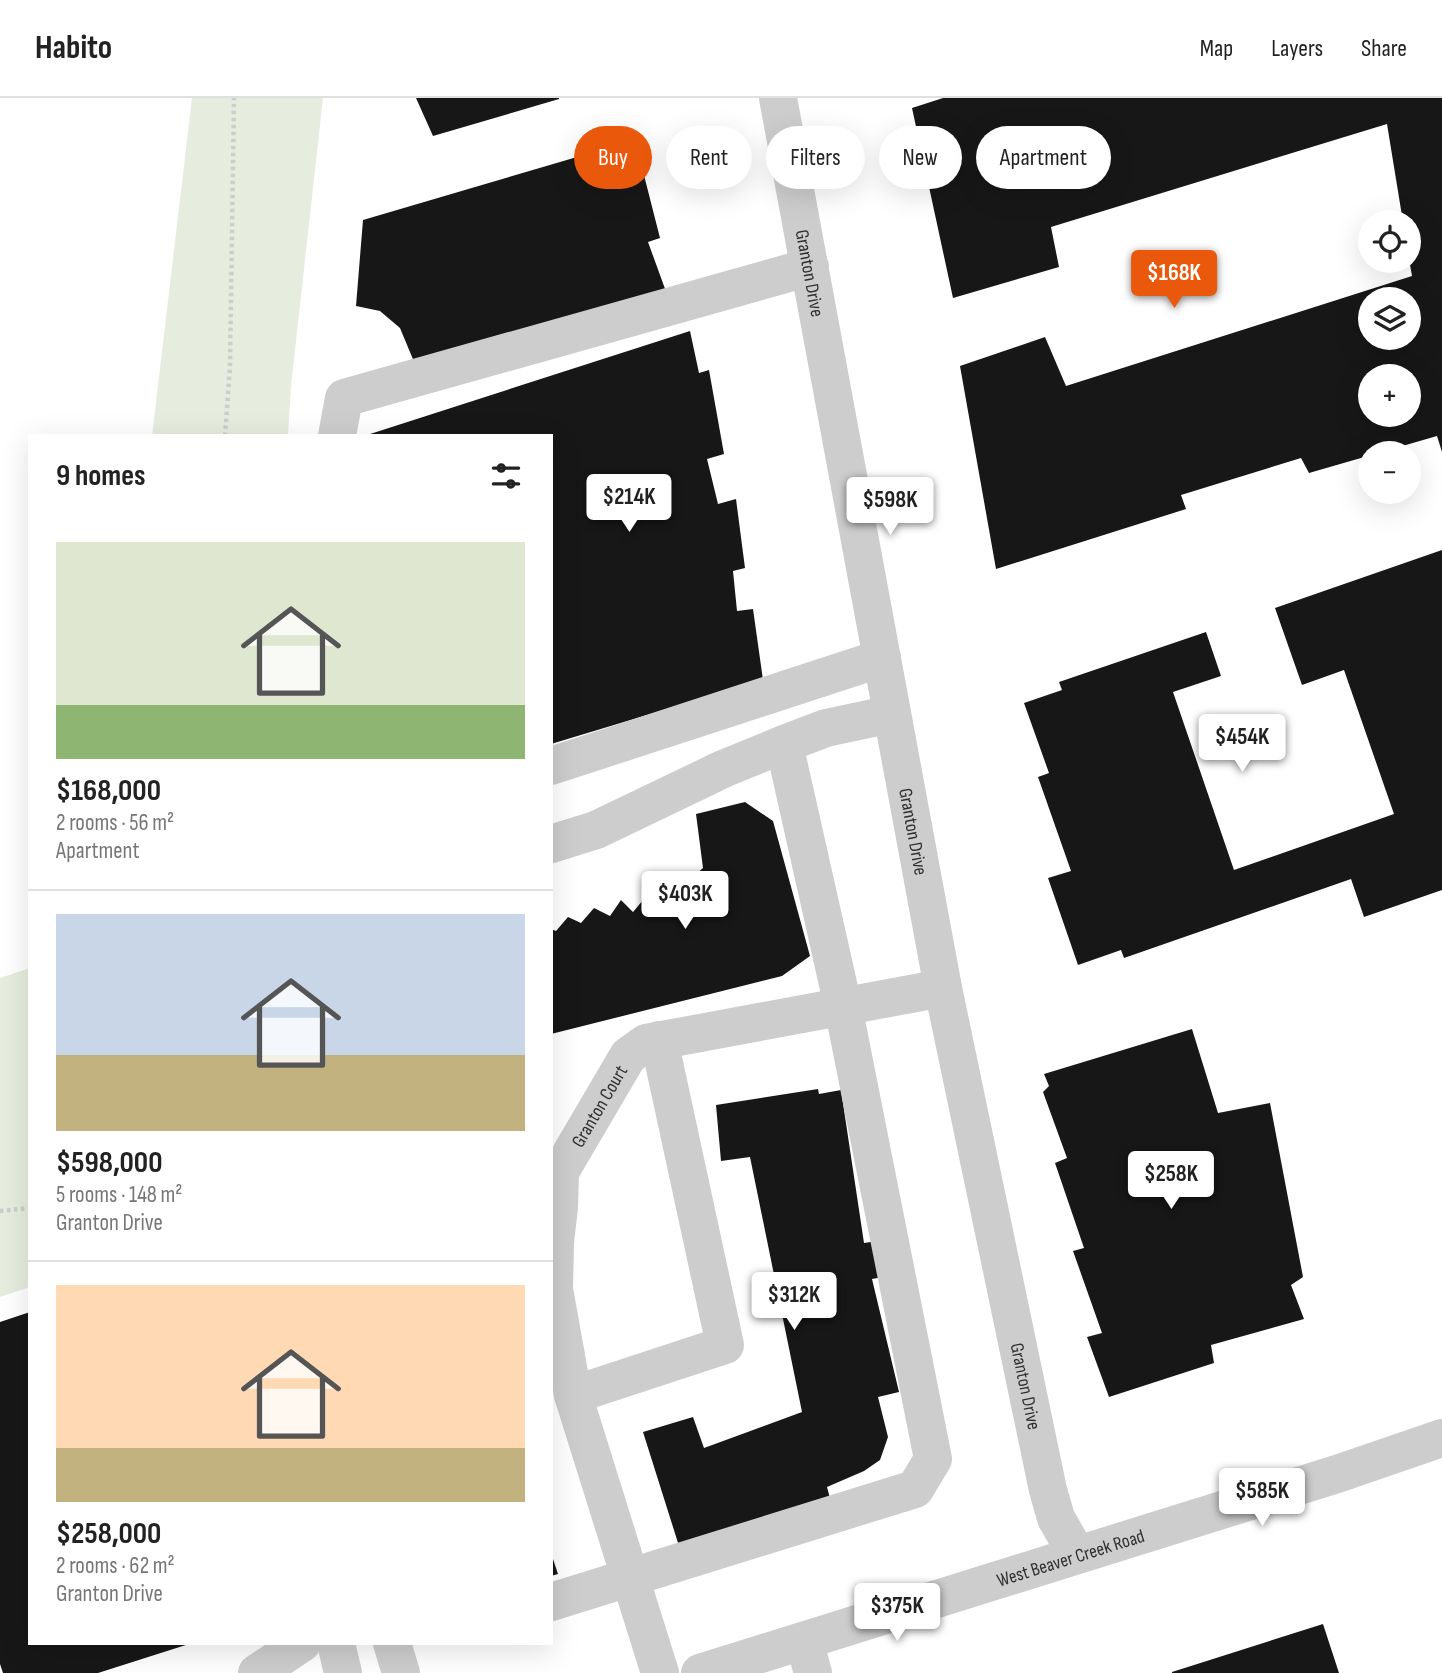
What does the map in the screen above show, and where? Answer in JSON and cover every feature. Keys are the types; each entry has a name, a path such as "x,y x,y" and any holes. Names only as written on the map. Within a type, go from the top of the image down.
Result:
{"street":[{"name":"Granton Drive","path":"778,98 943,988 1048,1490 1056,1518 1077,1555"},
{"path":"337,434 344,398 810,267"},
{"path":"553,765 882,658"},
{"path":"553,843 596,830 723,769 784,744 826,728 892,714"},
{"path":"553,1601 915,1489 933,1460 843,1006 784,744"},
{"name":"Granton Court","path":"660,1673 573,1395 554,1290 560,1172 628,1056 646,1043 943,988"},
{"path":"573,1395 725,1345 659,1040"},
{"name":"West Beaver Creek Road","path":"700,1673 808,1657 1077,1555 1442,1438"},
{"path":"257,1673 299,1645"},
{"path":"336,1645 343,1673"}],"path":[{"path":"225,434 230,366 234,98"},
{"path":"0,1211 28,1208"}],"green space":[{"path":"192,98 323,98 288,434 152,434"},
{"path":"28,969 28,1288 0,1297 0,978"}],"building":[{"path":"416,98 559,98 559,99 433,136"},
{"path":"943,98 1442,98 1442,452 1437,436 1420,441 1358,441 1358,459 1309,473 1301,458 1181,495 1186,509 996,569 960,366 1045,337 1066,386 1358,293 1358,350 1421,350 1421,287 1377,287 1412,276 1411,273 1421,273 1421,210 1401,210 1387,124 1051,227 1059,267 953,298 929,189 962,189 962,126 916,126 912,108"},
{"path":"574,158 574,189 648,189 660,238 648,242 668,297 417,369 400,328 380,311 356,306 363,220"},
{"path":"690,331 699,373 709,370 724,454 707,459 718,504 736,499 745,568 733,571 737,611 753,609 763,680 553,743 553,434 370,434"},
{"path":"1442,550 1442,890 1364,917 1351,879 1124,958 1121,950 1078,965 1048,878 1071,871 1038,777 1049,773 1024,703 1062,690 1059,682 1206,632 1221,676 1173,692 1234,870 1394,814 1344,670 1302,685 1275,608"},
{"path":"745,802 773,821 810,956 782,976 553,1033 553,930 556,931 568,917 581,923 594,908 610,916 621,900 633,912 664,875 675,893 703,868 696,814"},
{"path":"1192,1029 1218,1113 1270,1103 1303,1277 1291,1285 1304,1319 1211,1345 1214,1363 1109,1397 1087,1337 1102,1333 1073,1251 1084,1248 1055,1163 1067,1158 1043,1092 1049,1086 1044,1074"},
{"path":"818,1089 819,1094 841,1090 864,1243 877,1241 883,1277 872,1279 899,1392 878,1397 888,1437 880,1460 864,1471 827,1487 832,1506 679,1546 643,1432 693,1417 704,1448 802,1412 750,1157 721,1161 716,1105"},
{"path":"28,1313 28,1645 186,1645 98,1673 3,1673 0,1664 0,1322"},
{"path":"553,1559 558,1574 553,1575"},
{"path":"1323,1624 1339,1673 1172,1673 1172,1672"}]}
